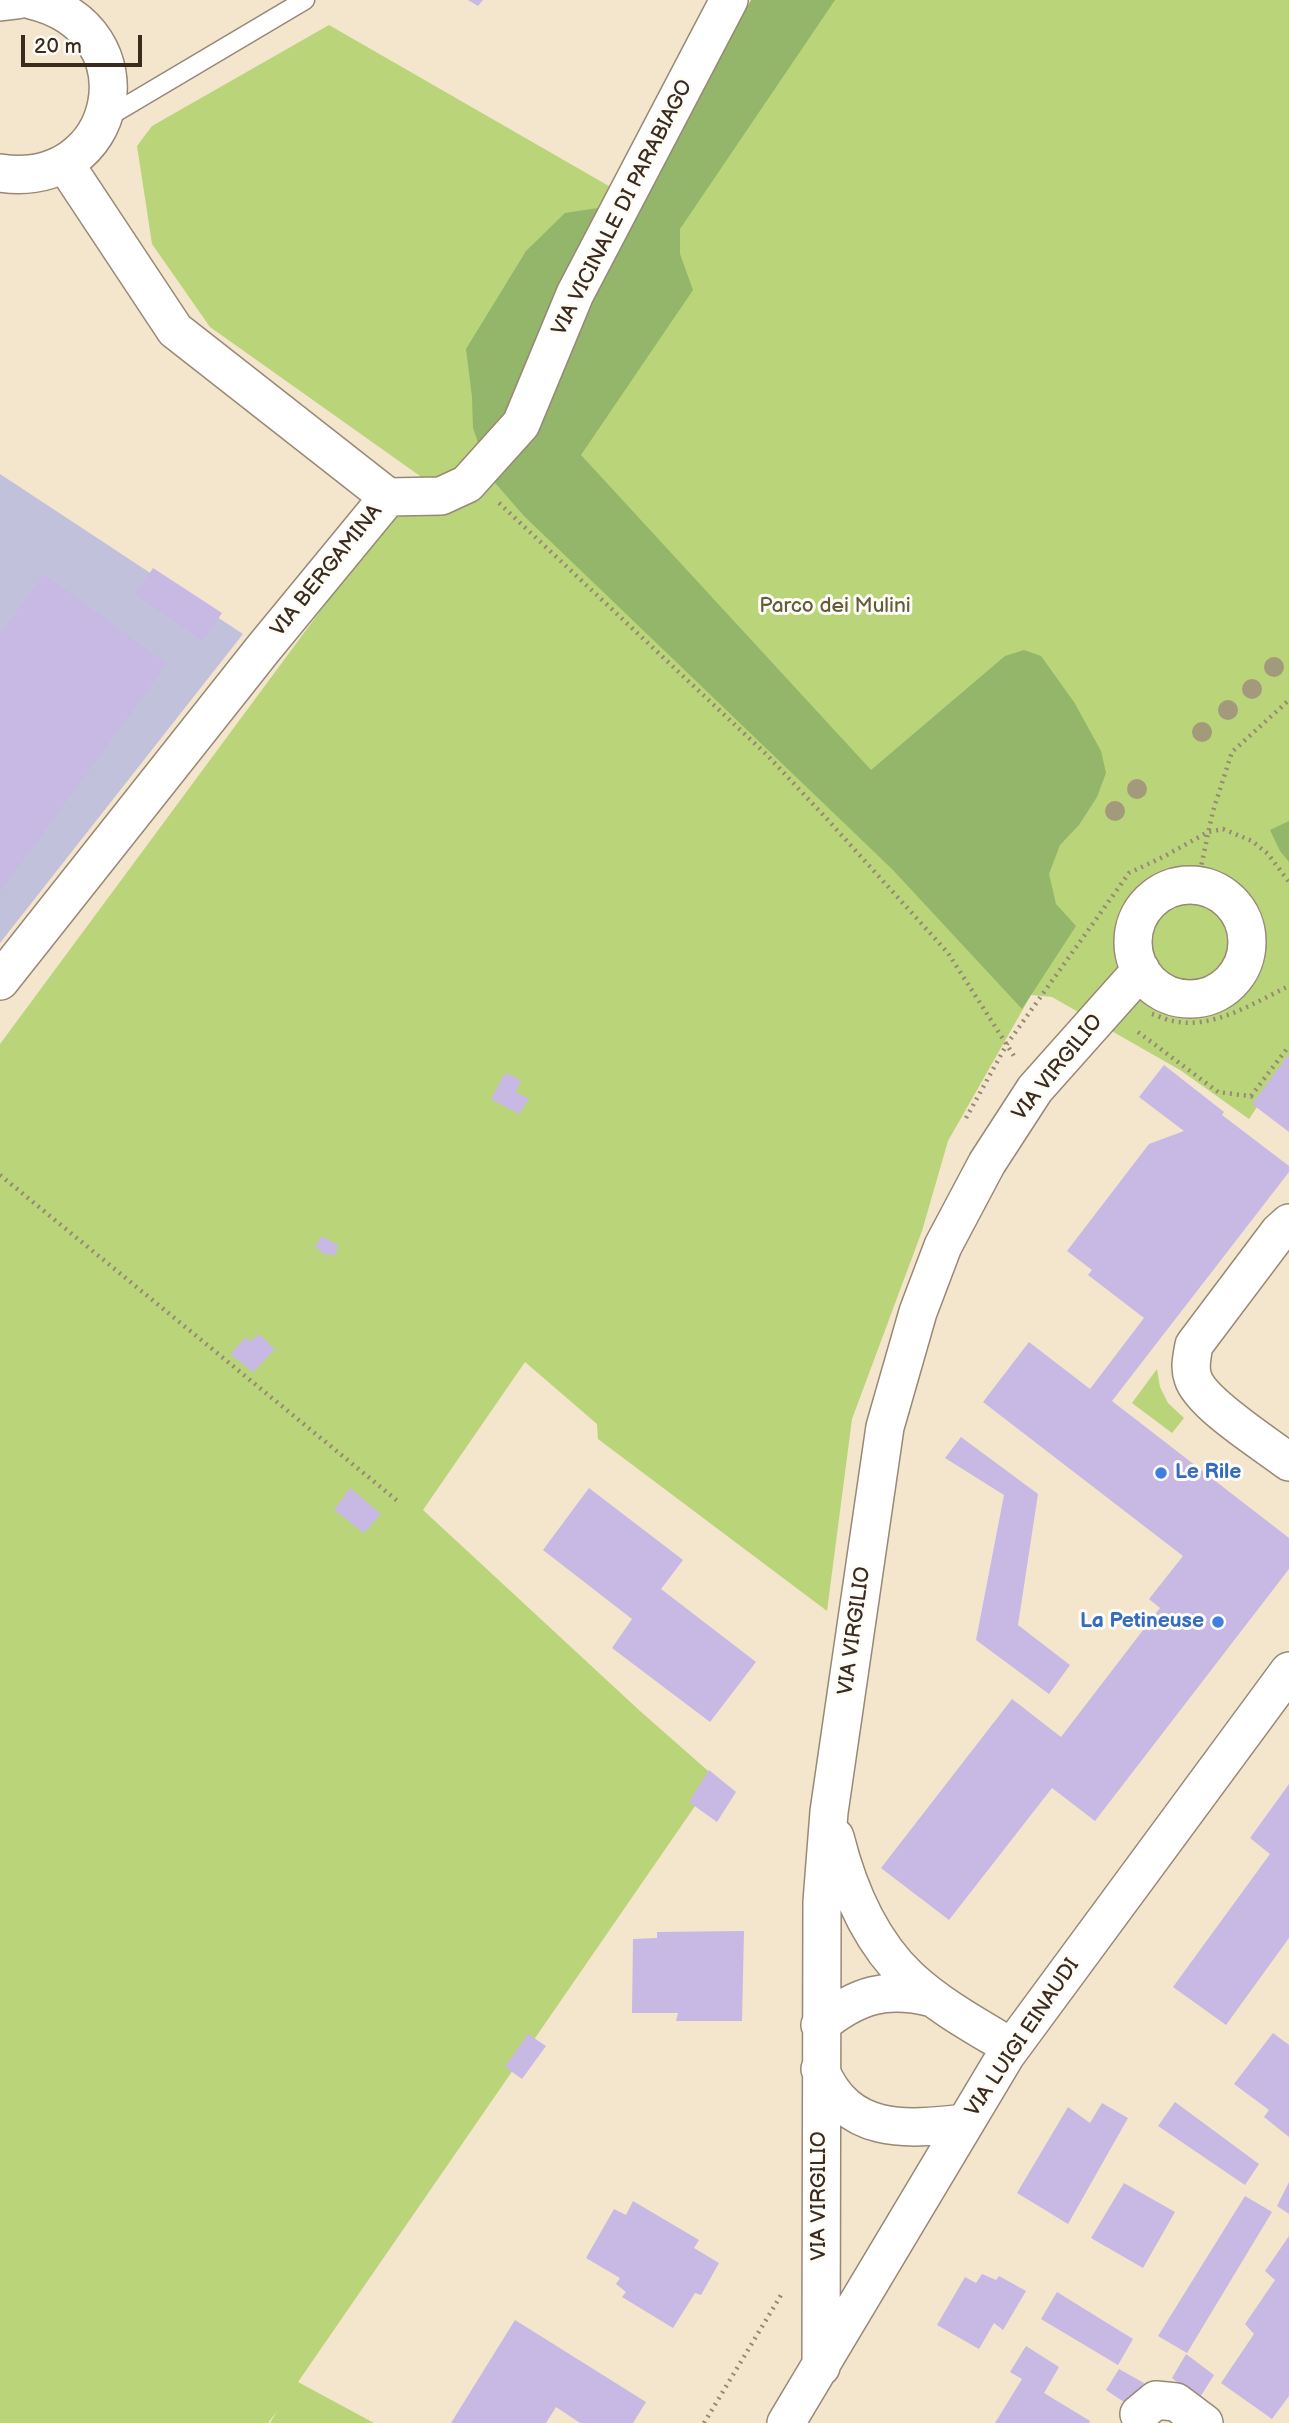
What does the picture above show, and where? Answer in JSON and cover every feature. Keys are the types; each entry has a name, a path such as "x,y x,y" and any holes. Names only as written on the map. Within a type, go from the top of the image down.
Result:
{"street":[{"path":"0,2 18,0"},
{"path":"0,173 32,176 65,164 89,144 103,120 108,89 106,67 94,38 79,21 52,5 31,0"},
{"name":"VIA VICINALE DI PARABIAGO","path":"388,497 441,496 467,484 521,424 575,294 730,0"},
{"name":"VIA BERGAMINA","path":"0,981 263,649 388,497 175,330 65,164"},
{"path":"1198,885 1225,895 1238,908 1246,925 1248,944 1245,962 1235,978 1222,990 1205,998 1186,999 1168,995 1152,985 1141,970 1134,954 1133,937 1137,920 1146,905 1158,894 1174,886 1198,885"},
{"name":"VIA VIRGILIO","path":"821,2367 821,1914 829,1812 885,1427 900,1372 943,1245 987,1163 1035,1088 1112,1013 1141,970"},
{"path":"1289,1223 1279,1232 1194,1346 1191,1359 1194,1380 1208,1400 1289,1462"},
{"name":"VIA LUIGI EINAUDI","path":"786,2423 1011,2047 1289,1671"},
{"path":"829,1812 851,1891 885,1950 908,1977 933,1998 1011,2047"},
{"path":"820,2025 849,2004 869,1997 907,1992 933,1998"},
{"path":"820,2069 827,2086 838,2101 868,2121 913,2127 965,2123"},
{"path":"1139,2414 1156,2400 1176,2402 1204,2423"}],"lane":[{"path":"103,120 305,0"}],"path":[{"path":"475,476 505,510 767,755 888,886 948,953 1035,1088"},
{"path":"1198,885 1208,832 1232,752 1289,700"},
{"path":"1208,832 1223,830 1252,841 1268,854 1289,882"},
{"path":"1112,1013 1146,1012 1173,1021 1208,1021 1225,1016 1289,986"},
{"path":"1112,1013 1218,1092 1254,1096 1289,1046"},
{"path":"0,1175 400,1503"},
{"path":"704,2423 783,2292"}],"shaded area":[{"path":"0,474 243,634 0,943"}],"green space":[{"path":"751,0 835,0 680,229 680,254 693,290 581,455 871,770 1005,656 1024,650 1041,656 1074,702 1101,751 1106,773 1097,797 1079,825 1060,845 1049,874 1056,904 1076,926 1022,1009 892,869 524,516 490,477 473,428 466,349 526,251 565,213 598,208 630,213 646,178"},
{"name":"Parco dei Mulini","path":"788,0 1289,0 1289,1059 1249,1119 1180,1070 1052,997 1031,995 948,1141 922,1231 852,1419 827,1611 598,1439 597,1424 525,1362 423,1510 715,1777 298,2382 374,2423 270,2423 277,2411 268,2423 0,2423 0,1044 420,476 210,327 152,244 137,146 152,126 329,25 654,212"},
{"path":"1289,821 1289,862 1280,851 1270,830"},
{"path":"1157,1369 1160,1387 1168,1403 1184,1418 1172,1433 1132,1403"}],"building":[{"path":"468,0 483,0 478,6"},
{"path":"153,568 222,613 203,641 135,595"},
{"path":"44,574 167,664 0,892 0,634"},
{"path":"1289,1054 1289,1132 1252,1104"},
{"path":"1164,1065 1224,1112 1222,1115 1289,1166 1289,1172 1112,1401 1289,1538 1289,1569 1095,1821 1052,1788 949,1920 881,1868 1012,1699 1061,1737 1160,1608 1149,1599 1183,1556 983,1402 1029,1342 1090,1389 1144,1318 1088,1275 1092,1270 1067,1251 1149,1144 1184,1131 1139,1097"},
{"path":"505,1073 521,1080 516,1092 529,1099 519,1114 491,1099"},
{"path":"322,1236 339,1246 334,1256 328,1253 327,1256 315,1247"},
{"path":"259,1334 275,1349 253,1372 230,1354 246,1337 251,1341"},
{"path":"961,1437 1038,1494 1018,1625 1070,1665 1049,1694 976,1640 1004,1495 945,1458"},
{"path":"350,1488 381,1514 364,1533 334,1510"},
{"path":"589,1488 683,1560 661,1589 756,1662 710,1722 612,1648 632,1619 543,1550"},
{"path":"709,1770 736,1792 717,1822 689,1802"},
{"path":"1289,1784 1289,1938 1226,2025 1173,1987 1270,1854 1250,1838"},
{"path":"744,1931 742,2021 676,2021 678,2013 632,2013 633,1939 657,1938 657,1932"},
{"path":"1273,2033 1289,2045 1289,2137 1264,2117 1269,2110 1234,2084"},
{"path":"528,2034 546,2046 522,2079 505,2067"},
{"path":"1175,2102 1259,2164 1245,2185 1158,2126"},
{"path":"1102,2103 1128,2118 1068,2224 1017,2193 1068,2107 1090,2123"},
{"path":"1289,2182 1289,2214 1277,2206"},
{"path":"1124,2183 1175,2212 1143,2268 1091,2238"},
{"path":"1245,2196 1272,2212 1187,2353 1158,2336"},
{"path":"633,2201 699,2240 694,2248 719,2263 701,2295 695,2293 673,2328 622,2297 626,2292 616,2284 620,2278 586,2258 614,2209 626,2215"},
{"path":"1289,2236 1289,2396 1272,2419 1221,2383 1254,2334 1245,2324 1275,2280 1265,2271"},
{"path":"982,2274 996,2280 999,2276 1026,2291 1003,2330 994,2323 979,2349 937,2325 965,2277 976,2283"},
{"path":"1057,2292 1133,2339 1118,2365 1041,2319"},
{"path":"515,2320 646,2402 633,2423 580,2423 556,2407 546,2423 451,2423"},
{"path":"1026,2346 1059,2367 1044,2393 1090,2421 1089,2423 995,2423 1022,2379 1010,2372"},
{"path":"1186,2354 1214,2375 1199,2399 1172,2378"},
{"path":"1119,2369 1144,2383 1130,2406 1106,2390"}],"place":[{"name":"Le Rile","path":"1161,1473"},
{"name":"La Petineuse","path":"1218,1622"}]}
